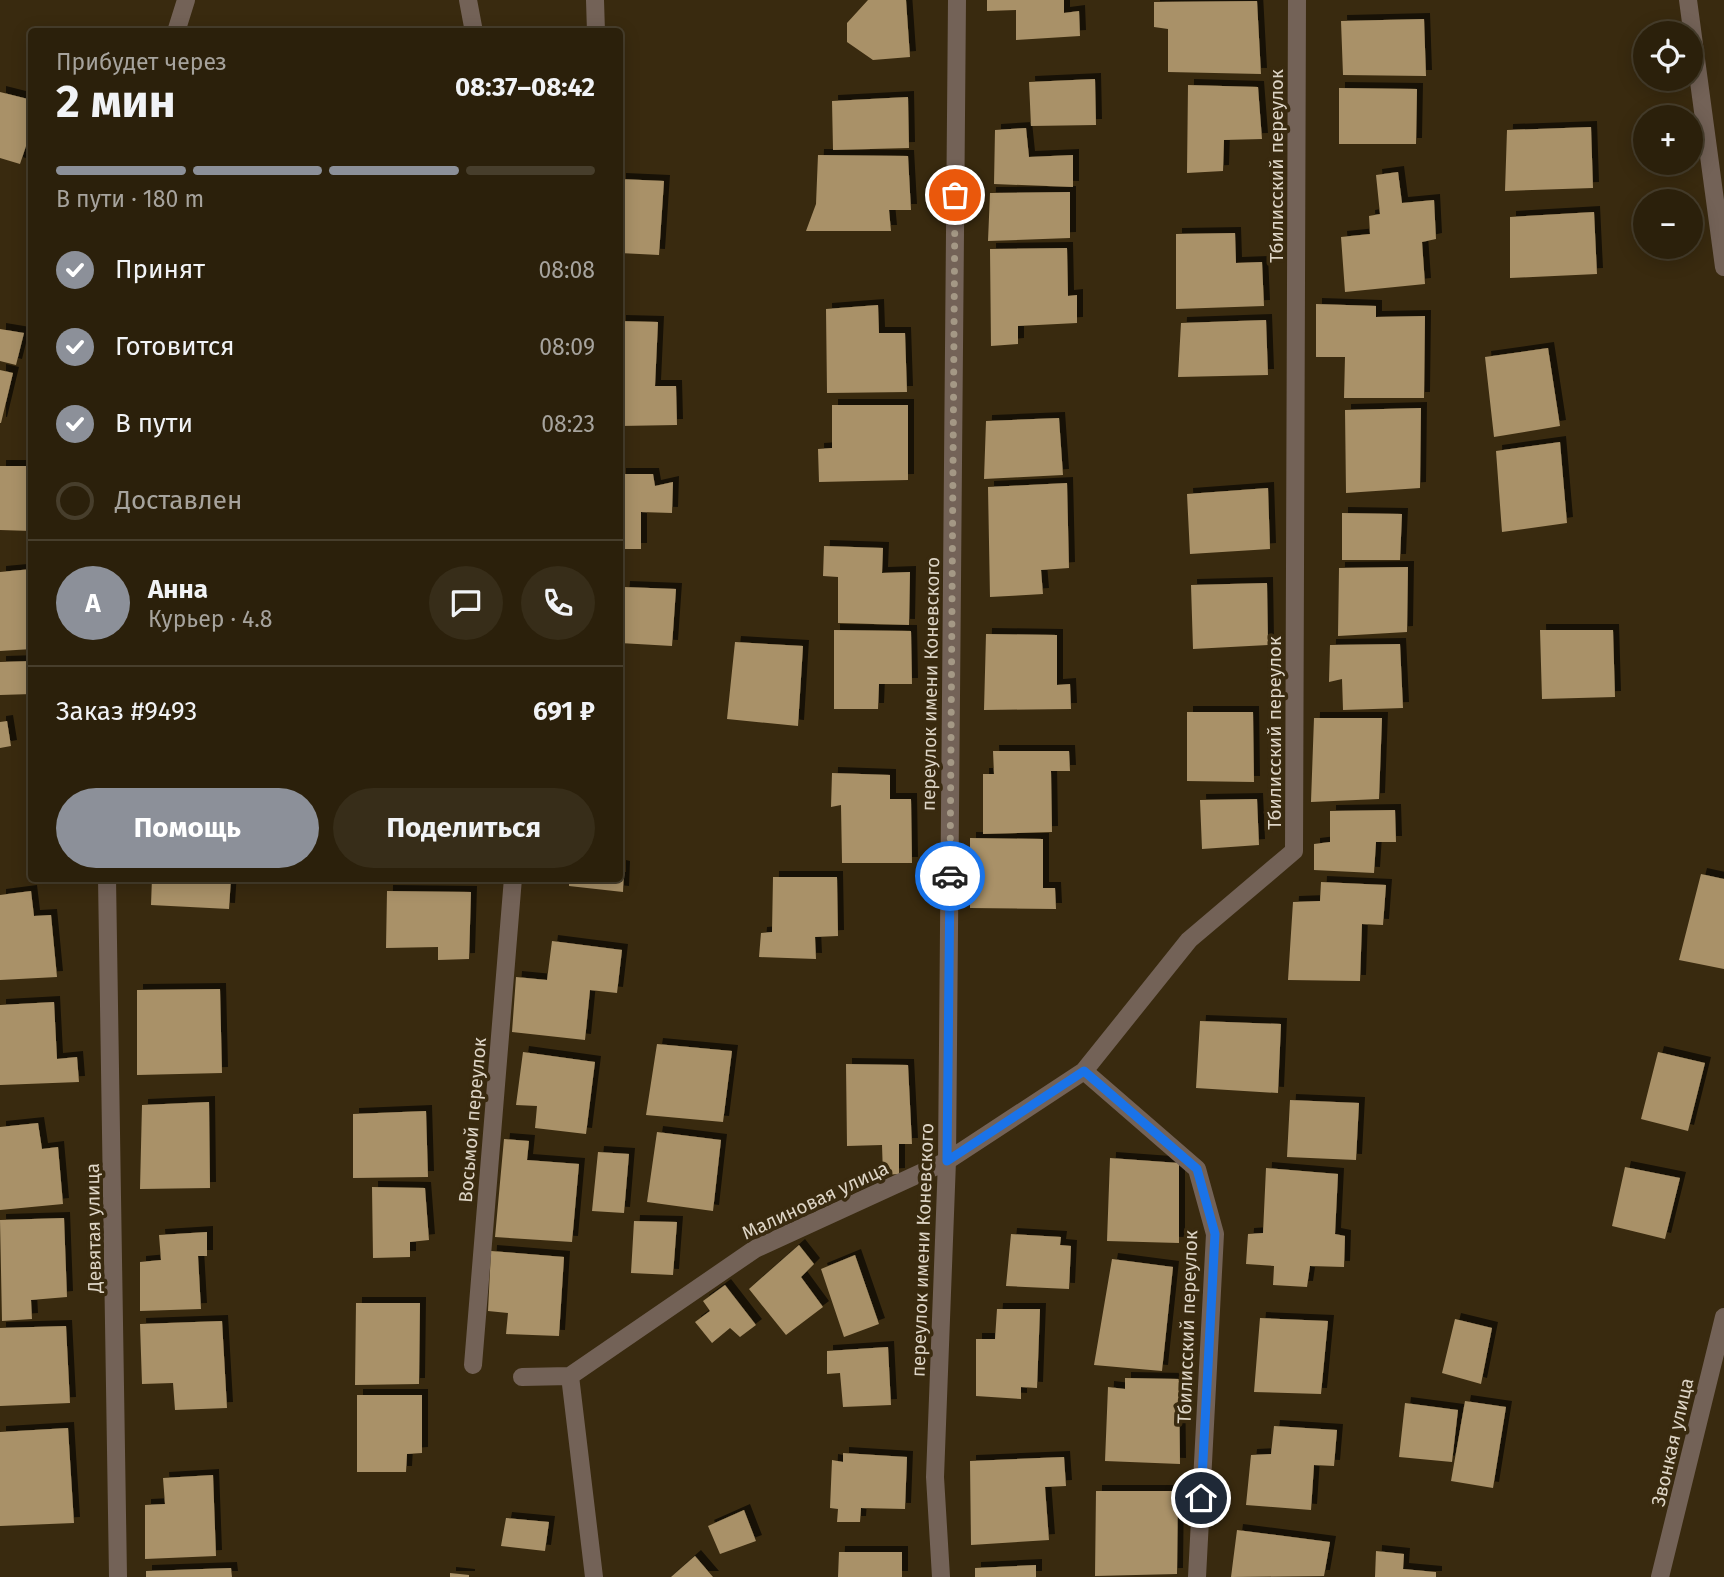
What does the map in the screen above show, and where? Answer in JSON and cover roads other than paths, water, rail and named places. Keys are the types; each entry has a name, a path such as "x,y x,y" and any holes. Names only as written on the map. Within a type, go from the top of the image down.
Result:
{"street":[{"path":"177,28 186,0"},
{"path":"468,0 473,28"},
{"path":"595,0 596,28"},
{"name":"переулок имени Коневского","path":"940,1577 935,1477 947,1161 957,0"},
{"name":"Тбилисский переулок","path":"1197,1577 1215,1234 1197,1169 1084,1071 1189,940 1294,851 1297,0"},
{"path":"1688,0 1724,267"},
{"name":"Девятая улица","path":"107,882 118,1577"},
{"name":"Восьмой переулок","path":"473,1365 513,882"},
{"name":"Малиновая улица","path":"570,1376 755,1249 947,1161 1084,1071"},
{"name":"Звонкая улица","path":"1660,1577 1724,1317"},
{"path":"522,1377 570,1376 594,1577"}]}
